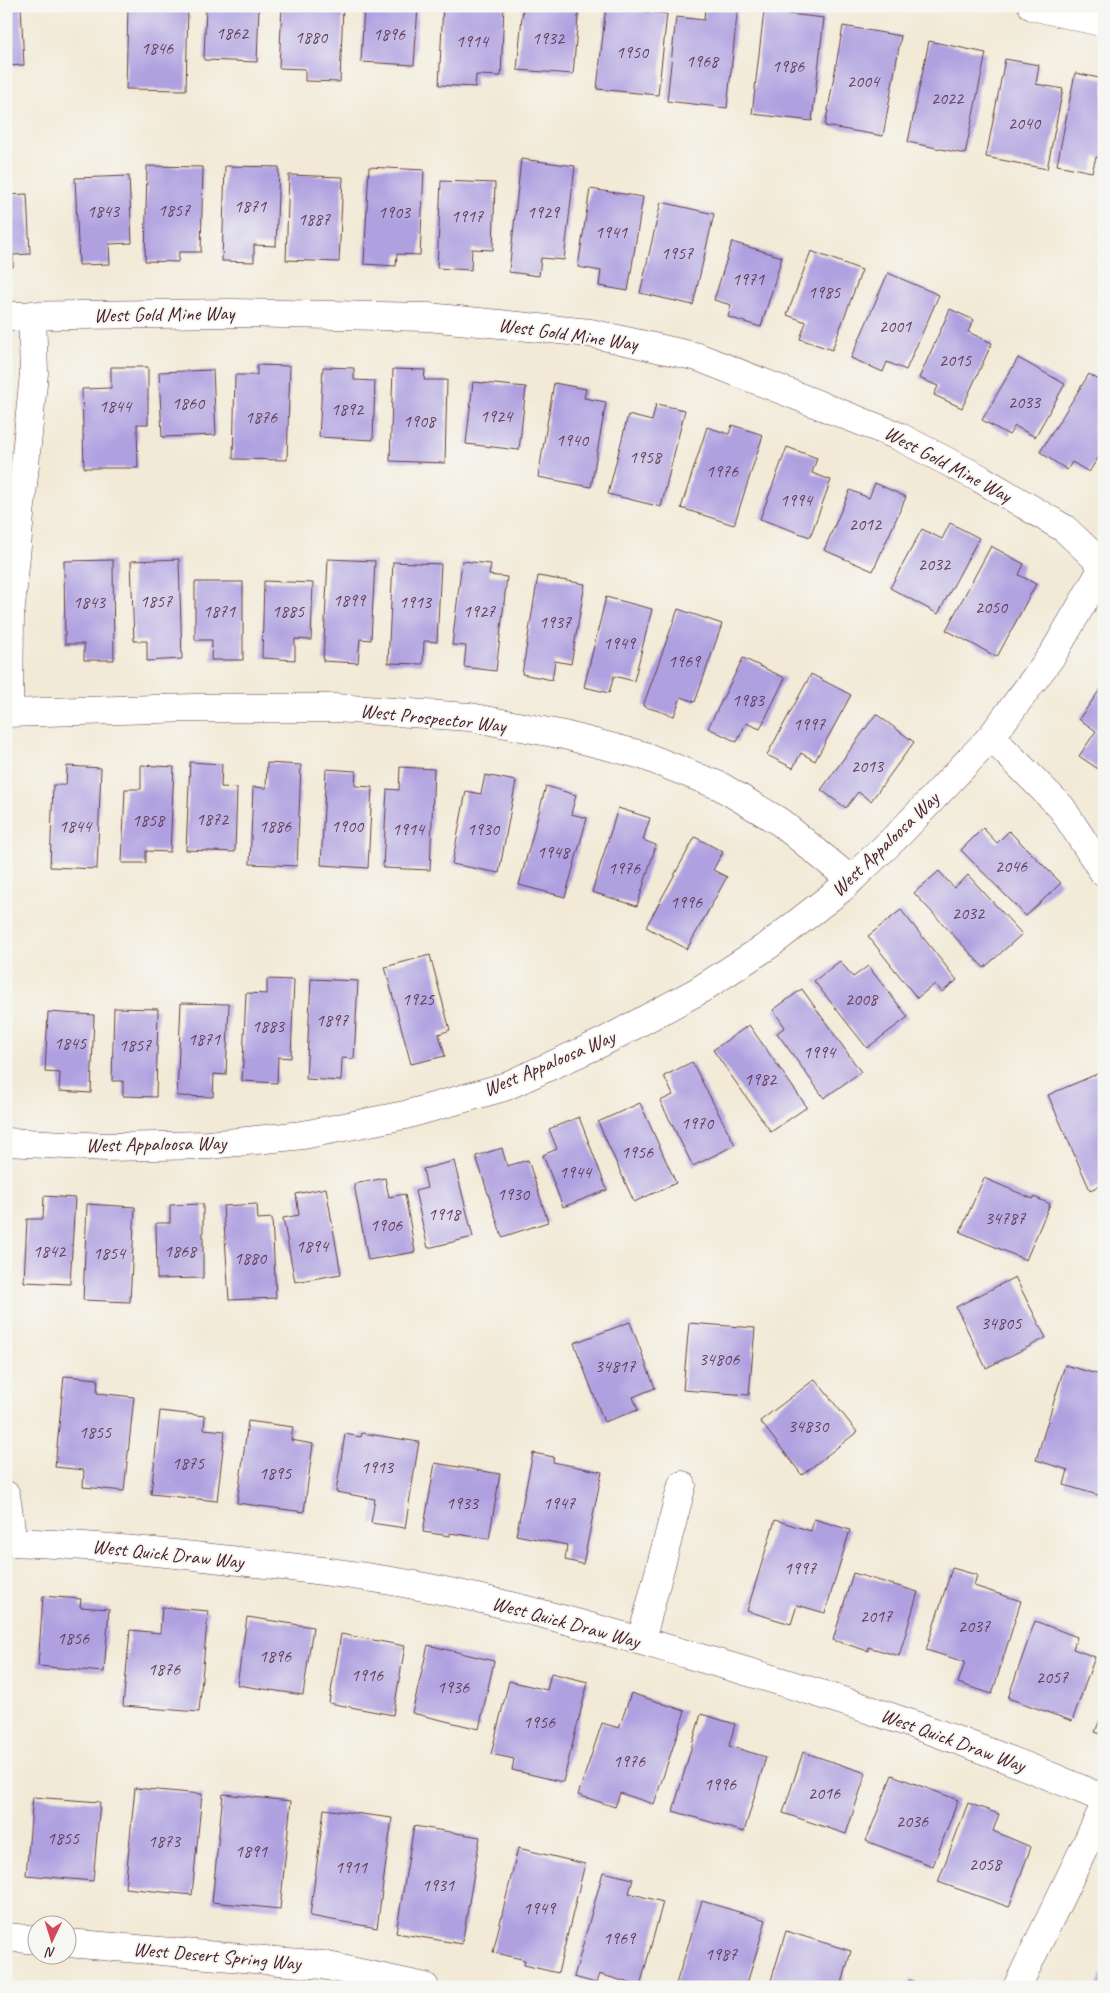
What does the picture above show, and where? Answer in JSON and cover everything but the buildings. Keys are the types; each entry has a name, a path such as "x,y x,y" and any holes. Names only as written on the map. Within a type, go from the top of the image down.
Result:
{"street":[{"path":"1032,6 1104,23"},
{"name":"West Gold Mine Way","path":"19,316 232,312 428,317 590,333 698,357 873,425 923,449 981,479 1065,529 1104,566"},
{"path":"8,713 10,617 34,373 19,316"},
{"name":"West Appaloosa Way","path":"6,1142 106,1148 209,1145 303,1135 405,1114 504,1087 603,1042 698,991 769,945 850,880 900,833 991,737 1053,654 1104,566"},
{"name":"West Prospector Way","path":"8,713 195,708 335,708 470,717 564,735 642,755 720,786 780,822 850,880"},
{"path":"991,737 1061,807 1104,874"},
{"path":"641,1641 682,1485"},
{"path":"6,1495 10,1542"},
{"name":"West Quick Draw Way","path":"10,1542 141,1550 284,1566 414,1585 517,1608 794,1684 931,1731 1033,1769 1104,1799"},
{"path":"1017,1987 1104,1807"},
{"path":"6,1937 28,1939"},
{"name":"West Desert Spring Way","path":"78,1944 323,1965 425,1987"}]}
